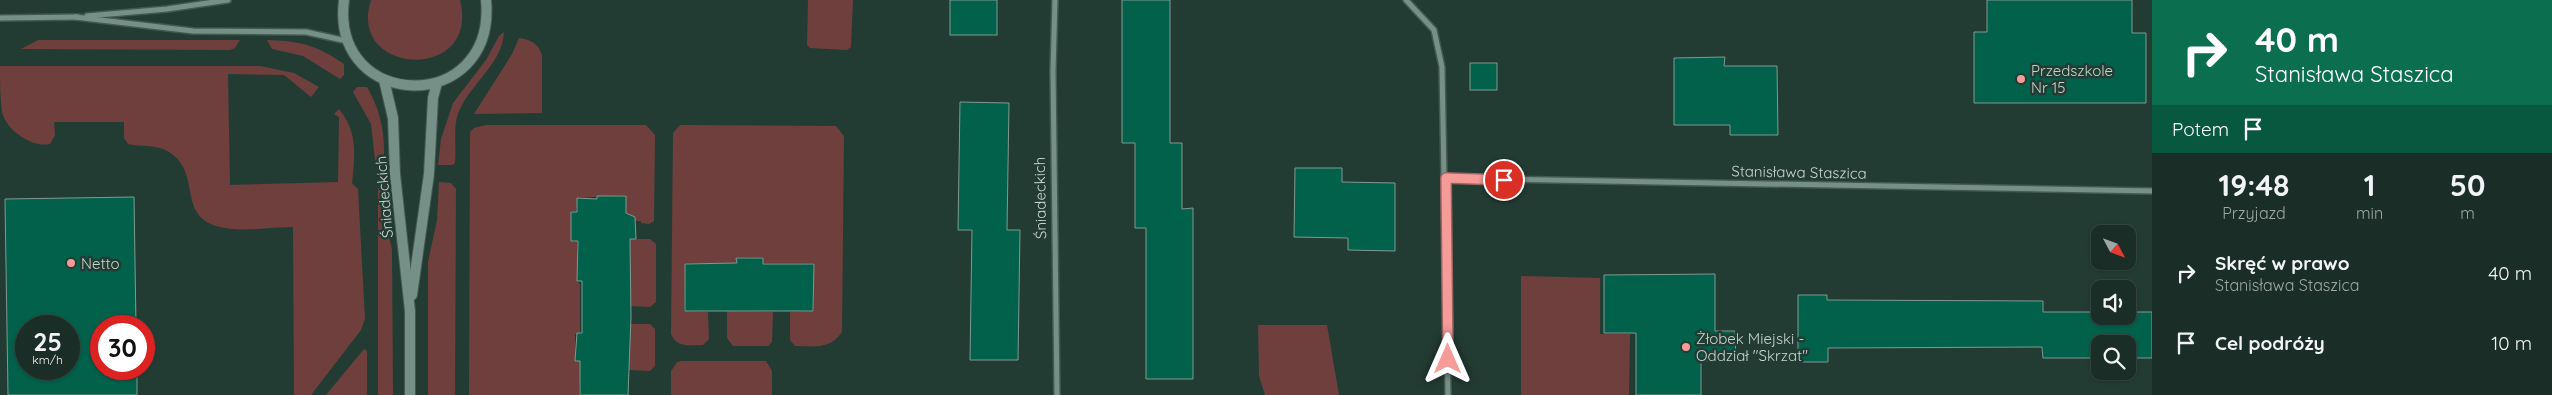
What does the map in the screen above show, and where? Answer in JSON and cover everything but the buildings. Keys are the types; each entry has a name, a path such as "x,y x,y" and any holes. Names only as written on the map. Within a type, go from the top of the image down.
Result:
{"street":[{"path":"0,18 75,17 166,9 228,0"},
{"path":"344,0 343,14 348,41 361,63 384,80 404,86 421,87 453,76 466,66 477,53 484,35 488,15 486,0"},
{"name":"Śniadeckich","path":"1055,0 1053,70 1058,395"},
{"path":"1406,0 1434,30 1442,67 1446,178 1448,395"},
{"path":"75,17 193,31 306,32 348,41"},
{"name":"Śniadeckich","path":"384,80 393,118 395,174 410,311 410,395"},
{"name":"Śniadeckich","path":"410,311 429,174 433,98 437,83"},
{"name":"Stanisława Staszica","path":"1446,178 2152,191"}],"shaded area":[{"path":"371,0 460,0 461,27 451,46 434,57 414,60 394,55 377,44 369,25"},
{"path":"808,0 853,0 851,47 847,50 810,48 807,45"},
{"path":"504,32 502,43 493,63 465,99 460,109 455,128 455,163 452,165 438,165 441,139 453,103 486,60 499,36"},
{"path":"519,38 534,43 542,55 542,113 474,114 512,54"},
{"path":"38,40 240,40 235,48 230,50 21,49"},
{"path":"267,40 299,43 325,52 344,64 344,75 340,79 303,56 272,49"},
{"path":"0,66 260,66 294,73 319,87 311,97 284,75 228,74 230,185 338,182 339,117 334,114 339,109 352,135 354,163 352,183 358,189 365,319 361,330 311,395 294,395 293,227 235,229 216,226 204,220 197,212 185,171 179,161 164,149 128,144 124,138 124,122 54,122 55,135 50,144 43,145 28,140 14,131 4,119 1,101"},
{"path":"357,87 367,87 376,106 382,125 384,165 379,164 375,160 371,124 353,92"},
{"path":"486,125 646,125 655,135 654,221 649,224 641,223 641,221 629,221 629,214 626,213 626,195 577,198 576,211 571,211 571,241 577,242 577,281 580,284 580,334 575,334 575,361 580,361 579,395 469,395 470,132 474,128"},
{"path":"680,125 836,126 844,136 842,332 832,342 821,346 795,346 790,340 790,312 814,311 814,263 763,263 763,257 736,257 736,263 685,263 684,311 708,312 709,339 703,345 680,344 671,334 673,133"},
{"path":"439,182 451,183 456,189 455,395 428,395 428,262 437,220"},
{"path":"385,183 385,216 392,250 393,395 378,395 378,188"},
{"path":"629,239 650,239 656,244 656,302 650,307 629,306"},
{"path":"1521,276 1600,278 1600,334 1630,334 1629,395 1521,395"},
{"path":"727,311 773,312 772,342 768,346 733,346 727,338"},
{"path":"629,324 650,324 655,329 655,366 650,371 629,370"},
{"path":"1258,325 1327,325 1339,395 1265,395 1259,376"},
{"path":"364,349 367,351 367,395 326,395"},
{"path":"766,361 772,371 772,395 671,395 671,371 677,362"}],"place":[{"name":"Przedszkole Nr 15","path":"2021,79"},
{"name":"Netto","path":"71,263"},
{"name":"Żłobek Miejski - Oddział \"Skrzat\"","path":"1686,347"}],"route":[{"path":"1448,359 1446,178 1504,180"}]}
